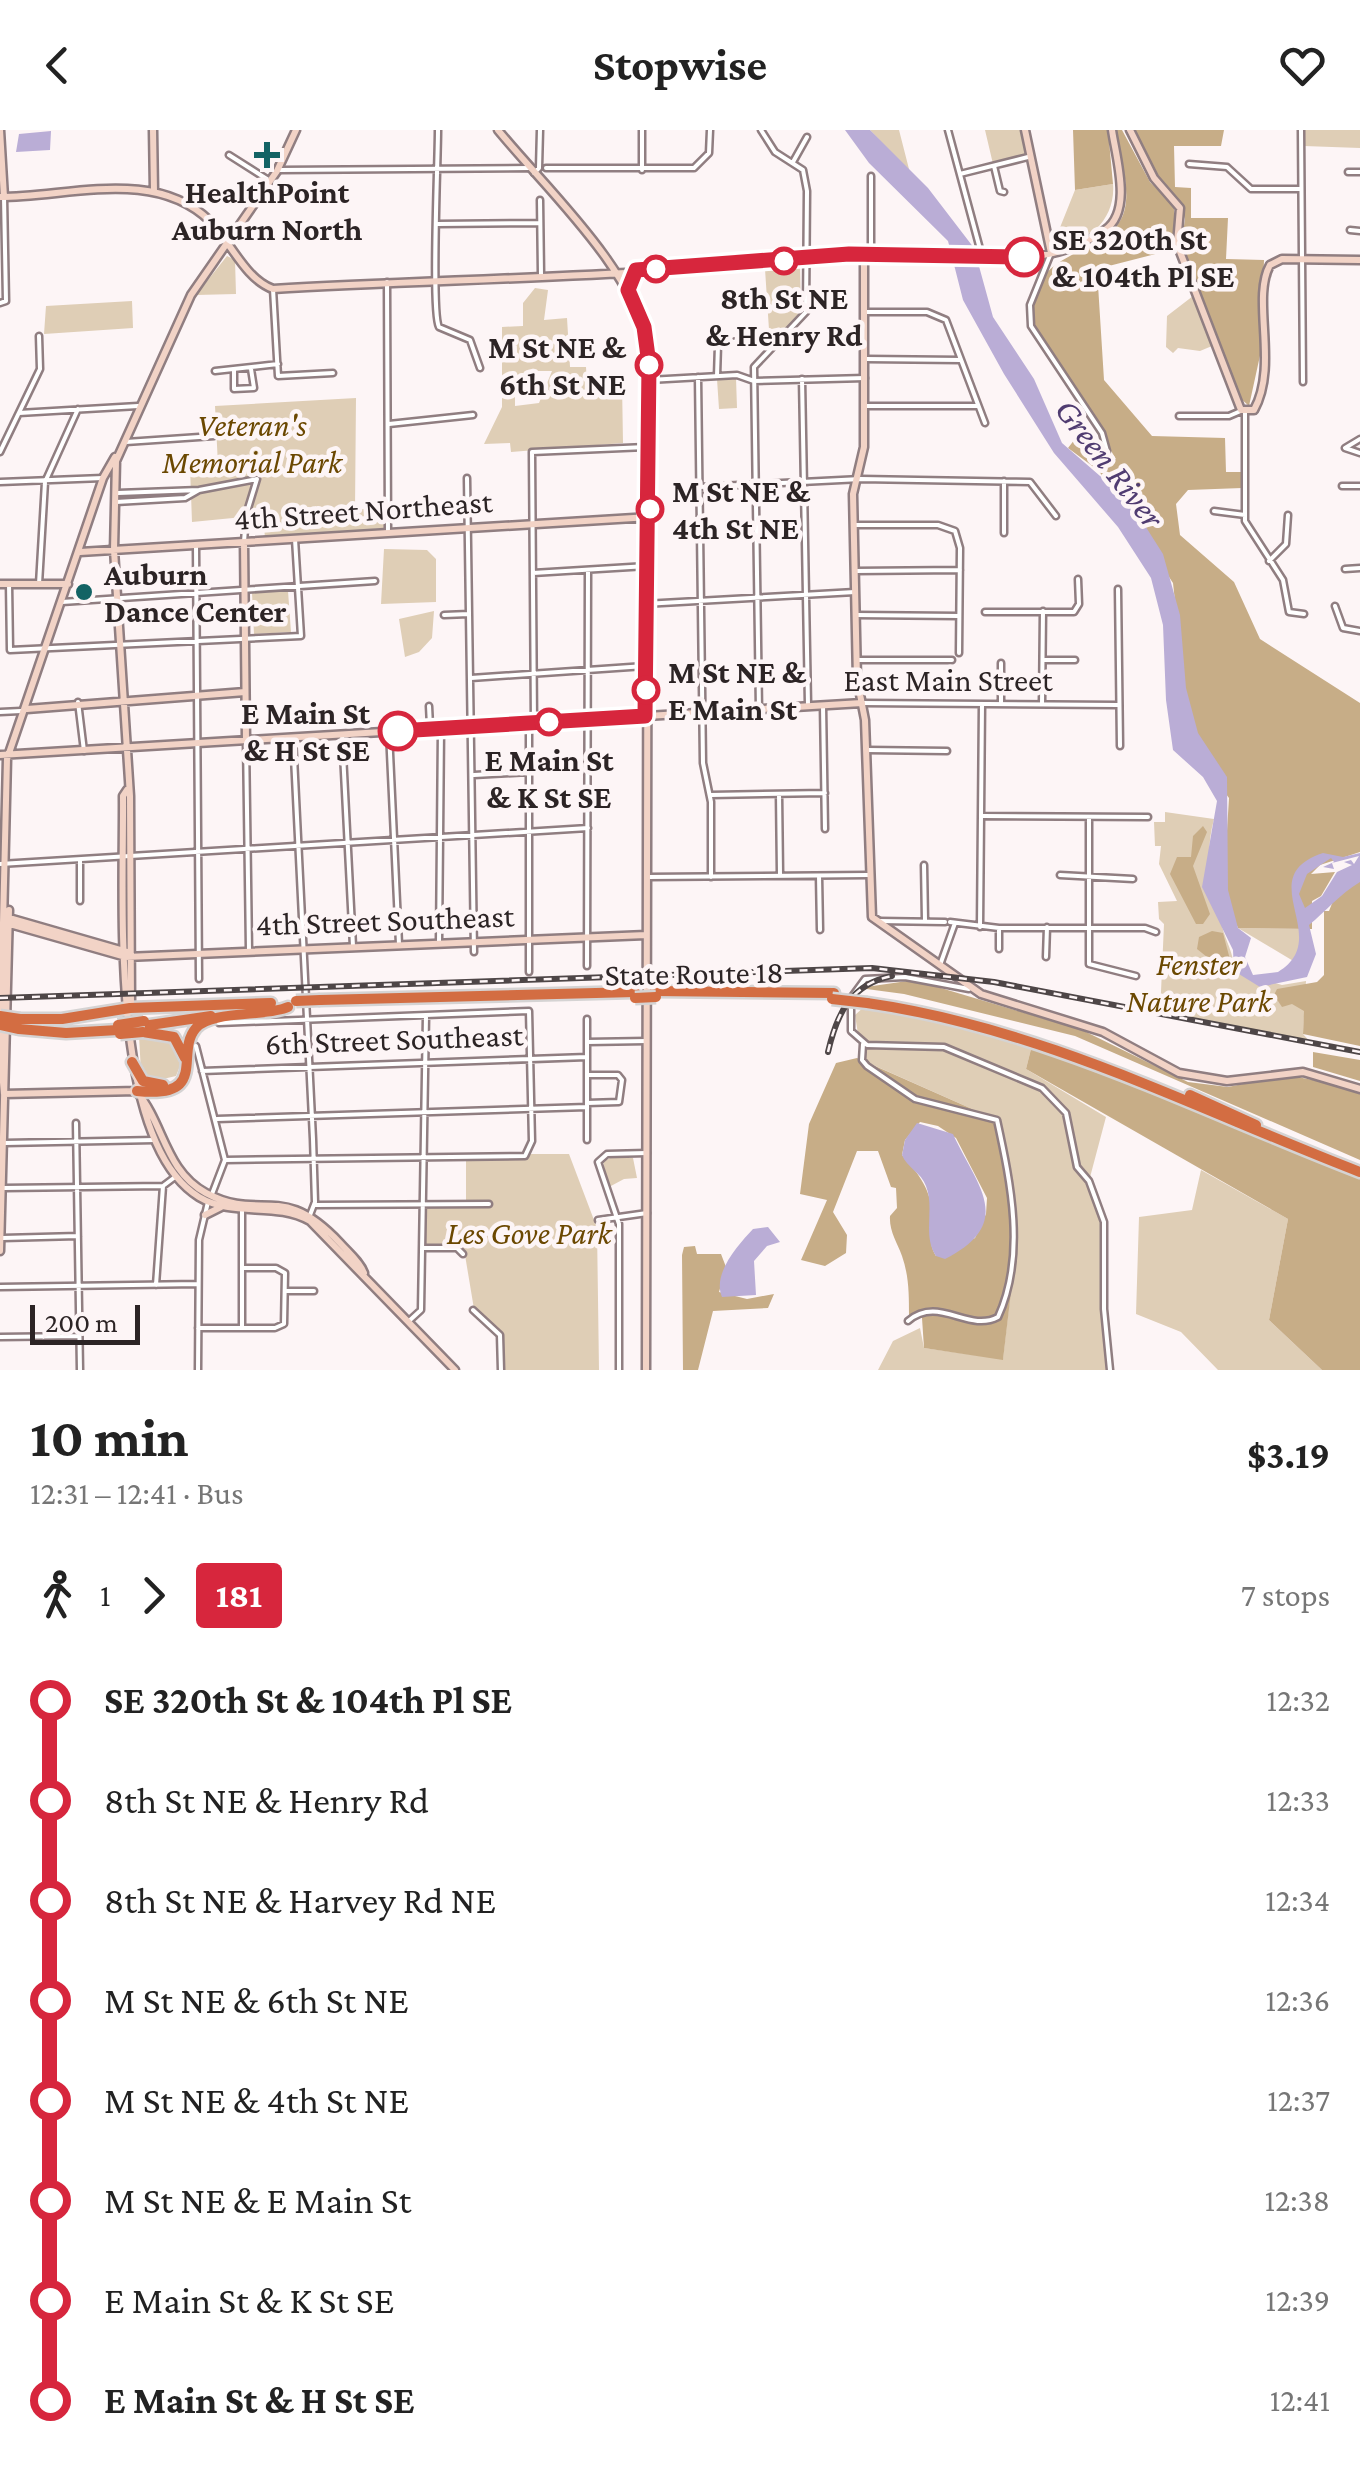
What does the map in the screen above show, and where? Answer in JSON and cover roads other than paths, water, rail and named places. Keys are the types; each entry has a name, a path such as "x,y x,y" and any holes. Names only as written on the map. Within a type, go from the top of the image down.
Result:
{"highway":[{"name":"State Route 18","path":"0,1020 83,1033 320,1003 656,994 833,996 965,1014 1055,1039 1360,1168"},
{"path":"19,1024 130,1008 271,1003"},
{"name":"State Route 18","path":"143,1027 271,1003 294,1005"},
{"path":"136,1091 160,1088 184,1078 192,1034 202,1023 294,1005"},
{"name":"State Route 18","path":"19,1024 119,1030"},
{"path":"143,1027 170,1035 184,1049 182,1071 160,1088 147,1106"},
{"path":"132,1062 143,1081 160,1088"}],"main road":[{"path":"2,130 2,195 114,189 154,191 198,211 228,241 259,282 272,288 616,272 866,255 1051,253 1098,235 1116,218 1120,192 1112,130"},
{"path":"154,130 154,191"},
{"path":"296,130 277,170 194,290 121,442 114,498 114,550 128,748 128,954 136,1091 155,1140 179,1180 222,1206 278,1209 308,1217"},
{"path":"498,130 616,272 644,327 650,447 644,604 646,1370"},
{"path":"1025,130 1051,253"},
{"path":"1130,130 1151,173 1180,208 1177,244 1244,411 1257,406 1266,366 1264,279 1270,265 1303,258 1360,260"},
{"path":"866,255 864,452 855,480 854,525 856,660 866,750 870,911 875,921 974,990 1091,1028 1186,1075 1227,1081 1302,1072 1360,1089"},
{"path":"595,272 603,256"},
{"path":"628,290 636,270"},
{"path":"0,1251 5,1143 1,985 4,755 26,710 103,478 118,452"},
{"name":"4th Street Northeast","path":"80,552 650,517"},
{"path":"244,542 246,740"},
{"path":"39,584 73,570"},
{"path":"5,584 68,584"},
{"path":"858,690 852,704 864,715"},
{"path":"31,692 42,706"},
{"path":"26,710 125,698 246,692"},
{"name":"East Main Street","path":"4,755 862,703"},
{"path":"4,920 128,954"},
{"path":"4,920 128,954"},
{"path":"4,920 8,948 4,1094"},
{"path":"8,948 14,932 31,930"},
{"name":"4th Street Southeast","path":"128,954 646,934"},
{"path":"4,1094 136,1091"},
{"path":"136,1091 173,1162 210,1199 239,1208"},
{"path":"210,1199 284,1205 308,1217 452,1369"},
{"path":"205,1215 222,1206"}],"street":[{"path":"438,130 435,318 439,327 470,340 480,368"},
{"path":"277,170 532,171 540,168 540,130"},
{"path":"642,130 642,170"},
{"path":"546,168 642,170 700,164 712,147 710,130"},
{"path":"759,710 754,381 756,363 803,318 806,259 806,178 793,162 776,152 761,130"},
{"path":"948,130 979,252"},
{"path":"1302,130 1303,382"},
{"path":"793,162 806,137"},
{"path":"229,155 270,180"},
{"path":"958,174 1028,157"},
{"path":"1189,164 1228,166 1251,189 1302,189"},
{"path":"994,166 1000,191 1004,192"},
{"path":"1348,172 1360,172"},
{"path":"866,255 871,176"},
{"path":"0,303 6,300 2,195"},
{"path":"540,200 541,274"},
{"path":"438,224 540,223"},
{"path":"1350,230 1360,230"},
{"path":"1051,253 1030,305 1031,326 1102,433 1108,451"},
{"path":"386,282 388,533"},
{"path":"272,288 278,376 333,373"},
{"path":"864,312 925,312 949,324 985,423"},
{"path":"0,452 40,369 39,336"},
{"path":"716,376 718,345 748,338"},
{"path":"864,359 961,360"},
{"path":"215,371 278,364"},
{"path":"234,370 234,389 254,388 251,368"},
{"path":"649,380 716,376 742,376 754,381 865,378"},
{"path":"698,377 704,770 711,795 710,877"},
{"path":"802,378 808,706"},
{"path":"19,413 138,406"},
{"path":"864,406 978,406"},
{"path":"39,584 45,482 78,409"},
{"path":"1179,416 1229,416 1244,411 1244,515 1248,529 1284,583 1288,610 1304,614"},
{"path":"387,424 474,415"},
{"path":"121,442 214,436"},
{"path":"1360,439 1345,448 1360,454"},
{"path":"529,972 532,452 650,447"},
{"path":"0,482 103,478"},
{"path":"467,478 474,952"},
{"path":"114,498 150,491 199,490 257,479 246,515 244,542"},
{"path":"699,487 855,480 1032,482 1056,516"},
{"path":"1004,481 1004,533"},
{"path":"1342,486 1360,486"},
{"path":"114,498 185,498 199,490"},
{"path":"150,491 150,500"},
{"path":"1214,511 1244,515"},
{"path":"1269,561 1286,545 1288,515"},
{"path":"854,525 938,525 957,534 959,653"},
{"path":"5,584 10,650 301,636 295,539"},
{"path":"196,545 198,979"},
{"path":"533,573 646,566"},
{"path":"1345,568 1360,568"},
{"path":"588,570 588,966"},
{"path":"855,571 960,570"},
{"path":"985,612 1076,611 1078,579"},
{"path":"62,602 375,581"},
{"path":"1118,589 1120,746"},
{"path":"644,604 855,592"},
{"path":"1335,606 1340,622 1352,632 1360,631"},
{"path":"1042,704 1043,611"},
{"path":"444,616 470,614"},
{"path":"856,615 959,616"},
{"path":"856,660 952,660"},
{"path":"1043,660 1075,660"},
{"path":"1000,663 1001,704"},
{"path":"471,678 646,666"},
{"path":"78,702 84,750"},
{"name":"East Main Street","path":"862,703 1118,704"},
{"path":"980,927 982,704"},
{"path":"429,706 430,729"},
{"path":"823,706 825,830"},
{"path":"0,712 26,710"},
{"path":"439,943 441,728"},
{"path":"389,732 399,944"},
{"path":"342,734 353,946"},
{"path":"293,738 314,1158 315,1205 308,1217"},
{"path":"246,740 248,950"},
{"path":"866,750 948,751"},
{"path":"472,776 529,772"},
{"path":"711,795 824,793"},
{"path":"779,794 780,876"},
{"path":"981,816 1148,817"},
{"path":"1089,816 1091,966 1136,976"},
{"path":"3,864 588,828"},
{"path":"80,861 80,901"},
{"path":"924,865 925,922"},
{"path":"646,877 868,875"},
{"path":"1060,875 1133,879"},
{"path":"819,876 820,930"},
{"path":"875,921 1156,932"},
{"path":"940,966 950,922"},
{"path":"1046,956 1047,927"},
{"path":"999,948 1000,928"},
{"path":"974,990 905,977 861,981 852,994 852,1035 863,1044 944,1047 1042,1088 1056,1099 1072,1131 1077,1167 1089,1181 1104,1222 1104,1310 1110,1370"},
{"path":"219,1024 528,1010 532,1108 529,1153 226,1160"},
{"path":"408,1321 420,1310 426,1016"},
{"path":"587,1019 587,1140"},
{"path":"587,1042 647,1042"},
{"path":"863,1044 862,1060 867,1066 914,1099 997,1120 1009,1179 1015,1258 1010,1291 998,1317 974,1320 939,1309 908,1321"},
{"path":"196,1046 226,1160 200,1236 198,1370"},
{"name":"6th Street Southeast","path":"202,1071 587,1058"},
{"path":"218,1119 619,1102 622,1080 618,1075 587,1075"},
{"path":"76,1122 80,1370"},
{"path":"5,1143 155,1140"},
{"path":"620,1370 617,1217 600,1178 600,1158 608,1154 646,1153"},
{"path":"4,1188 163,1186 179,1180"},
{"path":"156,1285 163,1186"},
{"path":"315,1205 489,1204"},
{"path":"239,1208 242,1328"},
{"path":"598,1220 647,1213"},
{"path":"1,1238 78,1236"},
{"path":"422,1248 457,1248 463,1254"},
{"path":"198,1328 276,1328 284,1324 287,1291 283,1271 242,1268"},
{"path":"0,1286 198,1284"},
{"path":"287,1291 314,1291"},
{"path":"473,1310 500,1336 502,1370"},
{"path":"0,1338 79,1336"}],"railway":[{"path":"0,998 872,968 994,982 1360,1052"},
{"path":"828,1052 848,1002 866,986 892,976"}],"place":[{"name":"HealthPoint Auburn North","path":"267,155"},
{"name":"SE 320th St & 104th Pl SE","path":"1024,257"},
{"name":"8th St NE & Henry Rd","path":"784,261"},
{"name":"M St NE & 6th St NE","path":"649,365"},
{"name":"M St NE & 4th St NE","path":"650,509"},
{"name":"Auburn Dance Center","path":"84,592"},
{"name":"M St NE & E Main St","path":"646,690"},
{"name":"E Main St & K St SE","path":"549,722"},
{"name":"E Main St & H St SE","path":"398,731"}],"park label":[{"name":"Veteran's Memorial Park","path":"252,444"},
{"name":"Fenster Nature Park","path":"1199,982"},
{"name":"Les Gove Park","path":"529,1233"}],"water label":[{"name":"Green River","path":"1110,463"}]}
